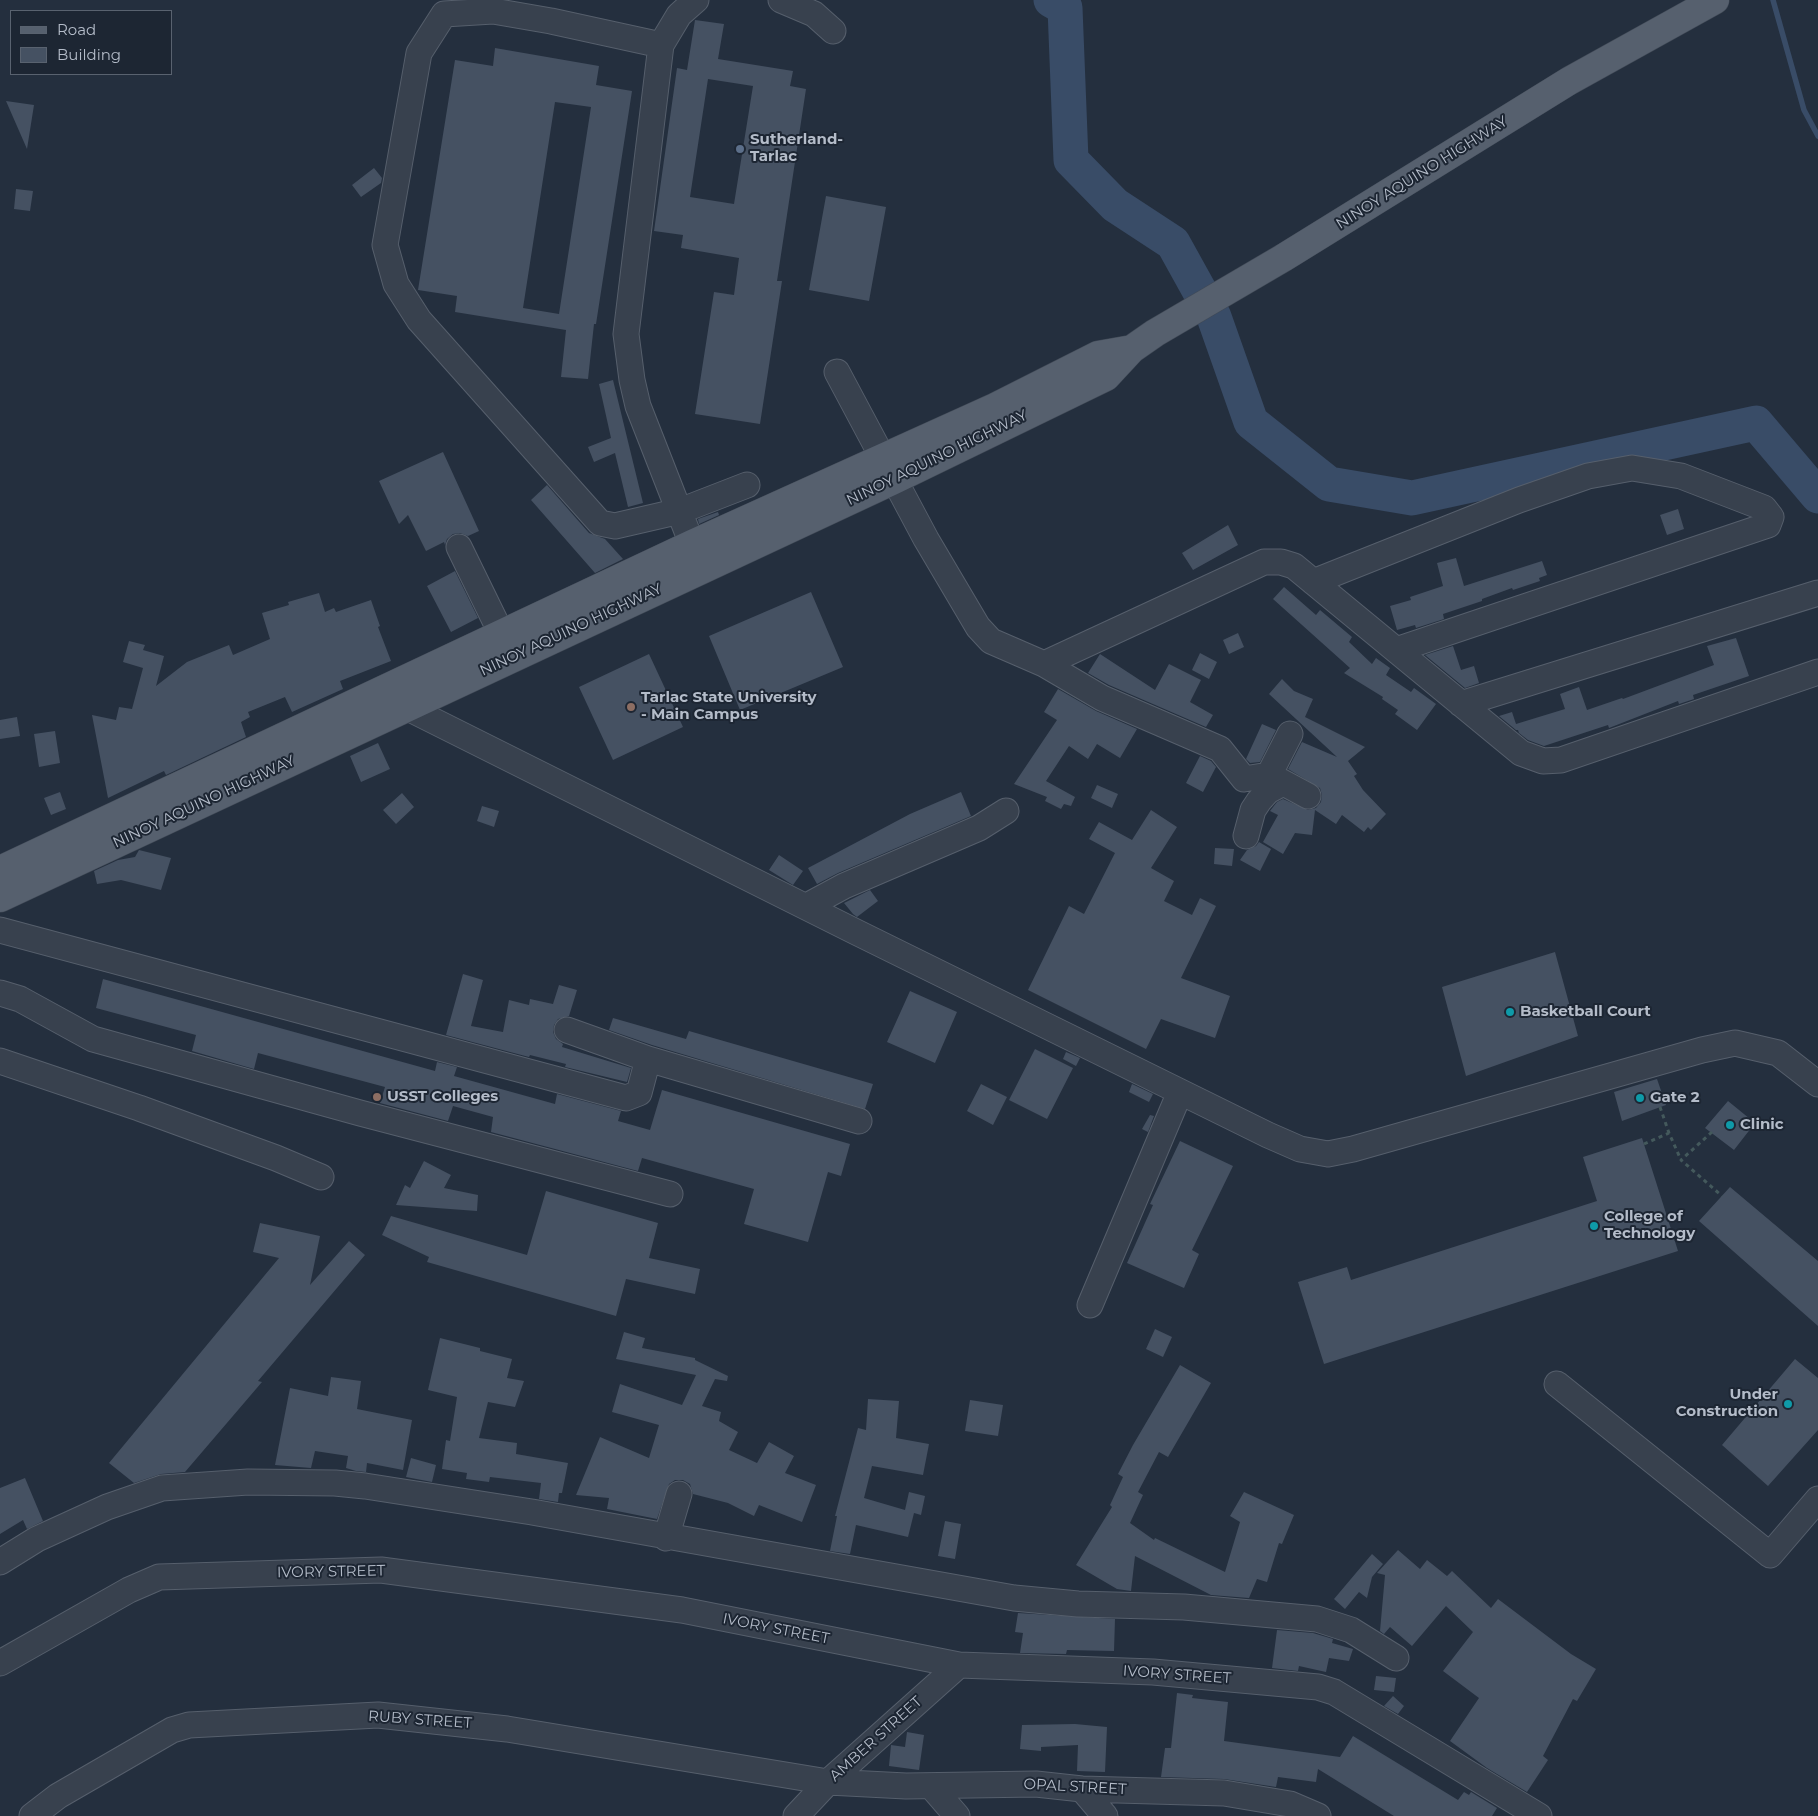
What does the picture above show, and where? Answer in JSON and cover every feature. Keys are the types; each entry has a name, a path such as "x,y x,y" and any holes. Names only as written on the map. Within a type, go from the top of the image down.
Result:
{"main road":[{"name":"NINOY AQUINO HIGHWAY","path":"0,870 365,712 406,707 493,667 887,469 995,408 1098,355 1132,349 1155,333 1283,258 1570,81 1715,0"},
{"name":"NINOY AQUINO HIGHWAY","path":"0,898 365,712 491,638 692,544 887,469"},
{"path":"491,638 493,667"}],"street":[{"path":"692,544 638,406 632,380 626,334 662,45 679,15 696,0"},
{"path":"781,0 814,14 833,32"},
{"path":"662,45 551,21 493,11 444,14 419,53 385,245 396,284 419,320 600,523 615,526 680,511 747,485"},
{"path":"837,372 887,469 978,627 990,641 1044,664 1102,698 1220,749 1244,779 1276,779 1308,796"},
{"path":"1313,582 1519,500 1588,476 1632,468 1680,476 1764,508 1771,517 1768,525 1396,650"},
{"path":"459,547 491,638"},
{"path":"1044,664 1264,562 1280,562 1294,566 1521,753 1543,762 1561,760 1818,672"},
{"path":"1461,704 1818,593"},
{"path":"406,707 1180,1092 1300,1149 1328,1154 1353,1149 1702,1050 1736,1043 1778,1053 1818,1084"},
{"path":"1246,836 1253,810 1258,800 1268,791 1276,779 1290,734"},
{"path":"807,906 852,882 979,828 1006,811"},
{"path":"0,930 626,1098 639,1093 648,1059"},
{"path":"0,993 20,999 93,1040 360,1113 670,1194"},
{"path":"566,1030 648,1059 859,1121"},
{"path":"0,1061 139,1108 276,1158 321,1177"},
{"path":"1090,1305 1180,1092"},
{"path":"1558,1384 1770,1555 1818,1499"},
{"path":"0,1562 37,1539 107,1507 162,1488 286,1482 365,1486 532,1512 666,1538 1022,1599 1078,1604 1184,1607 1317,1619 1351,1630 1396,1658"},
{"path":"666,1538 679,1494"},
{"name":"IVORY STREET","path":"0,1662 129,1590 160,1577 361,1569 418,1574 682,1610 959,1665 1152,1672 1318,1687 1334,1692 1539,1816"},
{"name":"AMBER STREET","path":"800,1815 828,1782 959,1665"},
{"name":"RUBY STREET","path":"32,1816 58,1796 172,1730 206,1722 327,1716 378,1715 482,1725 828,1782"},
{"name":"OPAL STREET","path":"828,1782 931,1786 1036,1784 1082,1789 1224,1793 1290,1804 1318,1816"},
{"path":"931,1786 957,1816"},
{"path":"1082,1789 1105,1816"}],"path":[{"path":"1660,1107 1681,1160 1722,1196"},
{"path":"1681,1160 1712,1132"},
{"path":"1644,1144 1670,1133"}],"building":[{"path":"695,20 724,24 718,59 793,71 790,86 806,89 777,281 782,281 760,424 695,414 714,292 734,295 739,258 681,248 683,235 654,231 677,68 687,70","holes":["708,79 753,86 734,204 690,197"]},
{"path":"495,48 599,66 596,85 632,91 596,324 594,324 588,379 561,377 566,330 455,312 457,296 418,290 455,60 493,66","holes":["555,102 591,107 559,314 523,308"]},
{"path":"6,101 34,105 27,149"},
{"path":"374,168 382,178 381,183 361,197 352,185"},
{"path":"16,189 33,191 30,211 14,209"},
{"path":"826,196 886,207 869,301 809,290"},
{"path":"613,380 643,503 628,507 615,453 594,462 588,447 611,438 599,384"},
{"path":"443,452 479,531 468,536 460,533 453,534 447,539 445,545 444,542 426,551 408,515 399,524 379,481"},
{"path":"547,485 589,533 605,539 623,559 595,573 531,500"},
{"path":"1678,509 1684,529 1667,535 1660,515"},
{"path":"718,512 719,515 699,524 698,519"},
{"path":"1228,525 1238,545 1193,570 1182,553"},
{"path":"1456,558 1464,586 1542,561 1547,575 1539,578 1540,581 1513,590 1512,588 1482,599 1482,601 1443,614 1444,619 1416,628 1415,625 1397,630 1390,606 1411,600 1410,597 1443,586 1437,563"},
{"path":"455,571 478,618 451,632 427,586"},
{"path":"1284,587 1316,615 1320,610 1352,637 1349,642 1372,664 1376,658 1390,668 1386,675 1411,692 1414,688 1436,704 1417,730 1395,714 1398,710 1382,699 1383,697 1344,673 1350,668 1273,599"},
{"path":"811,592 843,667 740,710 709,636"},
{"path":"319,593 325,612 334,608 336,612 371,600 380,626 378,627 391,661 340,681 343,689 292,712 285,697 248,712 250,717 241,722 246,737 166,775 164,771 108,798 92,715 116,720 119,707 132,709 143,668 123,662 129,641 145,645 143,650 164,656 156,686 187,662 229,645 233,655 270,639 262,613 289,605 288,602"},
{"path":"1238,633 1244,647 1229,654 1223,640"},
{"path":"1736,638 1749,676 1693,695 1694,699 1679,704 1678,701 1609,728 1608,725 1544,746 1528,740 1519,733 1516,724 1565,709 1560,694 1579,687 1587,710 1623,699 1714,665 1707,646"},
{"path":"1453,646 1461,670 1474,666 1479,683 1465,688 1425,655"},
{"path":"1200,653 1217,662 1209,679 1192,670"},
{"name":"Tarlac State University - Main Campus","path":"649,654 683,727 613,760 579,687"},
{"path":"1100,654 1155,690 1169,664 1201,680 1190,702 1213,715 1206,727 1109,685 1088,673"},
{"path":"1282,679 1294,691 1313,699 1305,717 1365,747 1348,761 1357,774 1354,776 1363,790 1386,814 1371,830 1368,827 1364,832 1342,815 1336,824 1315,810 1312,835 1295,833 1283,854 1263,842 1278,815 1270,811 1277,802 1283,799 1308,810 1316,808 1321,802 1320,788 1288,769 1302,742 1337,757 1269,694"},
{"path":"1058,689 1096,711 1137,729 1120,758 1097,744 1088,759 1069,746 1046,781 1075,797 1071,806 1064,804 1061,809 1045,801 1047,797 1014,784 1057,720 1044,712"},
{"path":"1512,712 1518,730 1499,716"},
{"path":"17,717 20,736 0,739 0,720"},
{"path":"1262,724 1276,730 1260,762 1250,763 1246,759"},
{"path":"55,731 60,763 39,767 34,734"},
{"path":"378,743 390,769 361,782 350,756"},
{"path":"1200,756 1211,761 1216,767 1203,792 1186,783"},
{"path":"1097,785 1118,794 1112,808 1091,798"},
{"path":"60,792 66,809 51,815 44,798"},
{"path":"961,792 971,816 838,873 817,884 808,868 910,814"},
{"path":"402,793 414,807 396,824 383,810"},
{"path":"482,806 499,811 494,827 477,821"},
{"path":"1151,810 1177,827 1151,868 1174,881 1164,901 1192,915 1200,898 1216,906 1181,978 1230,996 1215,1038 1161,1019 1146,1049 1028,990 1069,906 1084,914 1115,853 1089,839 1099,822 1132,840"},
{"path":"1259,842 1271,849 1260,871 1240,860 1247,850 1256,846"},
{"path":"1215,848 1234,849 1232,866 1214,864"},
{"path":"139,850 171,858 161,890 121,880 97,884 94,871 118,860 135,857"},
{"path":"779,855 803,871 793,885 769,870"},
{"path":"870,890 878,901 857,917 844,903"},
{"name":"Basketball Court","path":"1555,952 1578,1036 1466,1076 1442,987"},
{"path":"463,974 483,980 471,1026 503,1032 509,1000 529,1005 530,999 553,1004 559,985 577,990 569,1016 558,1019 554,1025 553,1032 556,1039 563,1044 562,1047 631,1068 627,1082 565,1067 566,1064 530,1055 529,1057 446,1035"},
{"path":"103,979 435,1071 437,1062 457,1067 454,1076 555,1104 557,1094 621,1111 618,1121 650,1130 662,1090 850,1144 841,1176 828,1172 808,1242 744,1224 754,1189 642,1158 638,1171 491,1132 493,1117 453,1106 448,1121 380,1103 385,1087 258,1053 254,1069 192,1051 196,1035 96,1008"},
{"path":"910,991 957,1012 935,1063 887,1042"},
{"path":"613,1018 686,1039 689,1031 873,1084 865,1109 652,1045 609,1030"},
{"path":"1035,1049 1073,1068 1047,1119 1009,1100"},
{"path":"1066,1052 1080,1058 1076,1066 1063,1059"},
{"name":"Gate 2","path":"1657,1079 1666,1105 1622,1121 1614,1092"},
{"path":"981,1084 1007,1097 993,1125 967,1111"},
{"path":"1132,1084 1153,1094 1149,1102 1129,1092"},
{"name":"Clinic","path":"1728,1101 1755,1123 1734,1150 1705,1128"},
{"path":"1150,1115 1154,1116 1148,1132 1142,1129"},
{"name":"College of Technology","path":"1642,1138 1678,1251 1324,1364 1298,1282 1347,1267 1351,1280 1597,1201 1583,1157"},
{"path":"1180,1141 1233,1166 1192,1250 1199,1254 1184,1288 1127,1263 1153,1205 1150,1204"},
{"path":"424,1161 451,1175 444,1188 478,1195 477,1211 396,1205 405,1185 410,1188"},
{"path":"1730,1187 1818,1261 1818,1326 1699,1221"},
{"path":"546,1191 658,1223 649,1258 700,1269 695,1294 626,1279 616,1316 427,1262 429,1257 382,1235 391,1216 527,1255"},
{"path":"260,1223 320,1236 310,1285 349,1241 365,1255 258,1381 262,1382 185,1472 161,1474 134,1483 109,1463 279,1258 253,1252"},
{"path":"1155,1329 1172,1337 1163,1357 1146,1349"},
{"path":"624,1332 645,1338 642,1348 695,1358 695,1360 728,1376 727,1381 715,1379 702,1406 721,1412 719,1421 738,1432 729,1450 757,1463 769,1442 794,1456 785,1473 816,1485 802,1522 759,1505 754,1516 728,1503 693,1494 690,1484 683,1480 675,1480 669,1484 657,1519 607,1509 609,1498 576,1495 600,1437 649,1458 659,1425 612,1412 620,1384 682,1405 696,1375 616,1359"},
{"path":"440,1338 480,1348 480,1351 512,1359 507,1378 524,1381 515,1407 488,1402 479,1438 517,1443 516,1454 568,1463 562,1493 559,1493 558,1502 539,1499 541,1483 490,1477 489,1482 466,1479 467,1473 442,1469 446,1440 450,1441 457,1397 428,1390"},
{"name":"Under Construction","path":"1795,1359 1818,1378 1818,1430 1768,1486 1722,1445"},
{"path":"1180,1365 1211,1383 1168,1457 1159,1452 1138,1492 1143,1495 1130,1523 1154,1540 1155,1538 1225,1572 1240,1522 1230,1516 1244,1492 1294,1515 1282,1544 1279,1543 1267,1582 1257,1579 1249,1598 1211,1595 1135,1556 1131,1591 1117,1589 1076,1565 1112,1507 1110,1505 1123,1477 1118,1474"},
{"path":"331,1377 361,1381 357,1409 412,1420 403,1470 367,1463 366,1472 356,1471 346,1468 348,1456 315,1451 311,1468 275,1465 290,1388 328,1396"},
{"path":"868,1399 899,1401 896,1438 929,1444 923,1475 872,1466 864,1498 905,1510 909,1492 925,1496 921,1515 914,1513 908,1537 856,1525 850,1554 830,1551 837,1516 835,1516 858,1428 866,1430"},
{"path":"970,1400 1003,1405 998,1436 965,1431"},
{"path":"411,1458 436,1465 432,1482 406,1477"},
{"path":"25,1478 43,1521 27,1529 23,1520 0,1534 0,1488"},
{"path":"945,1521 961,1524 955,1559 938,1556"},
{"path":"1398,1550 1420,1569 1427,1560 1447,1576 1452,1571 1491,1608 1498,1599 1571,1654 1596,1669 1577,1701 1573,1699 1543,1756 1548,1760 1527,1792 1487,1768 1450,1741 1479,1698 1443,1671 1473,1632 1446,1606 1412,1646 1390,1627 1384,1634 1380,1631 1385,1575 1377,1573"},
{"path":"1372,1554 1383,1564 1372,1577 1367,1598 1359,1592 1345,1609 1334,1599"},
{"path":"1018,1613 1115,1619 1114,1651 1067,1650 1066,1654 1020,1653 1023,1633 1015,1632"},
{"path":"1277,1630 1313,1633 1333,1639 1332,1643 1353,1649 1349,1661 1329,1658 1326,1672 1299,1666 1298,1671 1272,1668"},
{"path":"1376,1676 1396,1678 1394,1692 1374,1690"},
{"path":"1177,1693 1193,1695 1192,1698 1228,1702 1224,1741 1340,1757 1353,1736 1458,1800 1464,1792 1469,1795 1471,1792 1497,1808 1492,1816 1394,1816 1318,1769 1316,1782 1278,1777 1276,1787 1224,1779 1161,1777 1165,1748 1171,1748"},
{"path":"1393,1696 1404,1706 1398,1714 1384,1706"},
{"path":"1075,1724 1107,1727 1105,1772 1077,1771 1078,1745 1041,1747 1041,1751 1020,1749 1022,1725"},
{"path":"907,1732 924,1735 919,1770 889,1766 891,1745 905,1747"}],"waterway":[{"path":"1051,0 1065,8 1071,160 1115,205 1173,243 1214,317 1251,422 1329,484 1412,498 1756,423 1818,496"},
{"path":"1773,0 1804,110 1818,136"}],"place":[{"name":"Sutherland- Tarlac","path":"740,149"},
{"name":"Tarlac State University - Main Campus","path":"631,707"},
{"name":"Basketball Court","path":"1510,1012"},
{"name":"USST Colleges","path":"377,1097"},
{"name":"Gate 2","path":"1640,1098"},
{"name":"Clinic","path":"1730,1125"},
{"name":"College of Technology","path":"1594,1226"},
{"name":"Under Construction","path":"1788,1404"}]}
